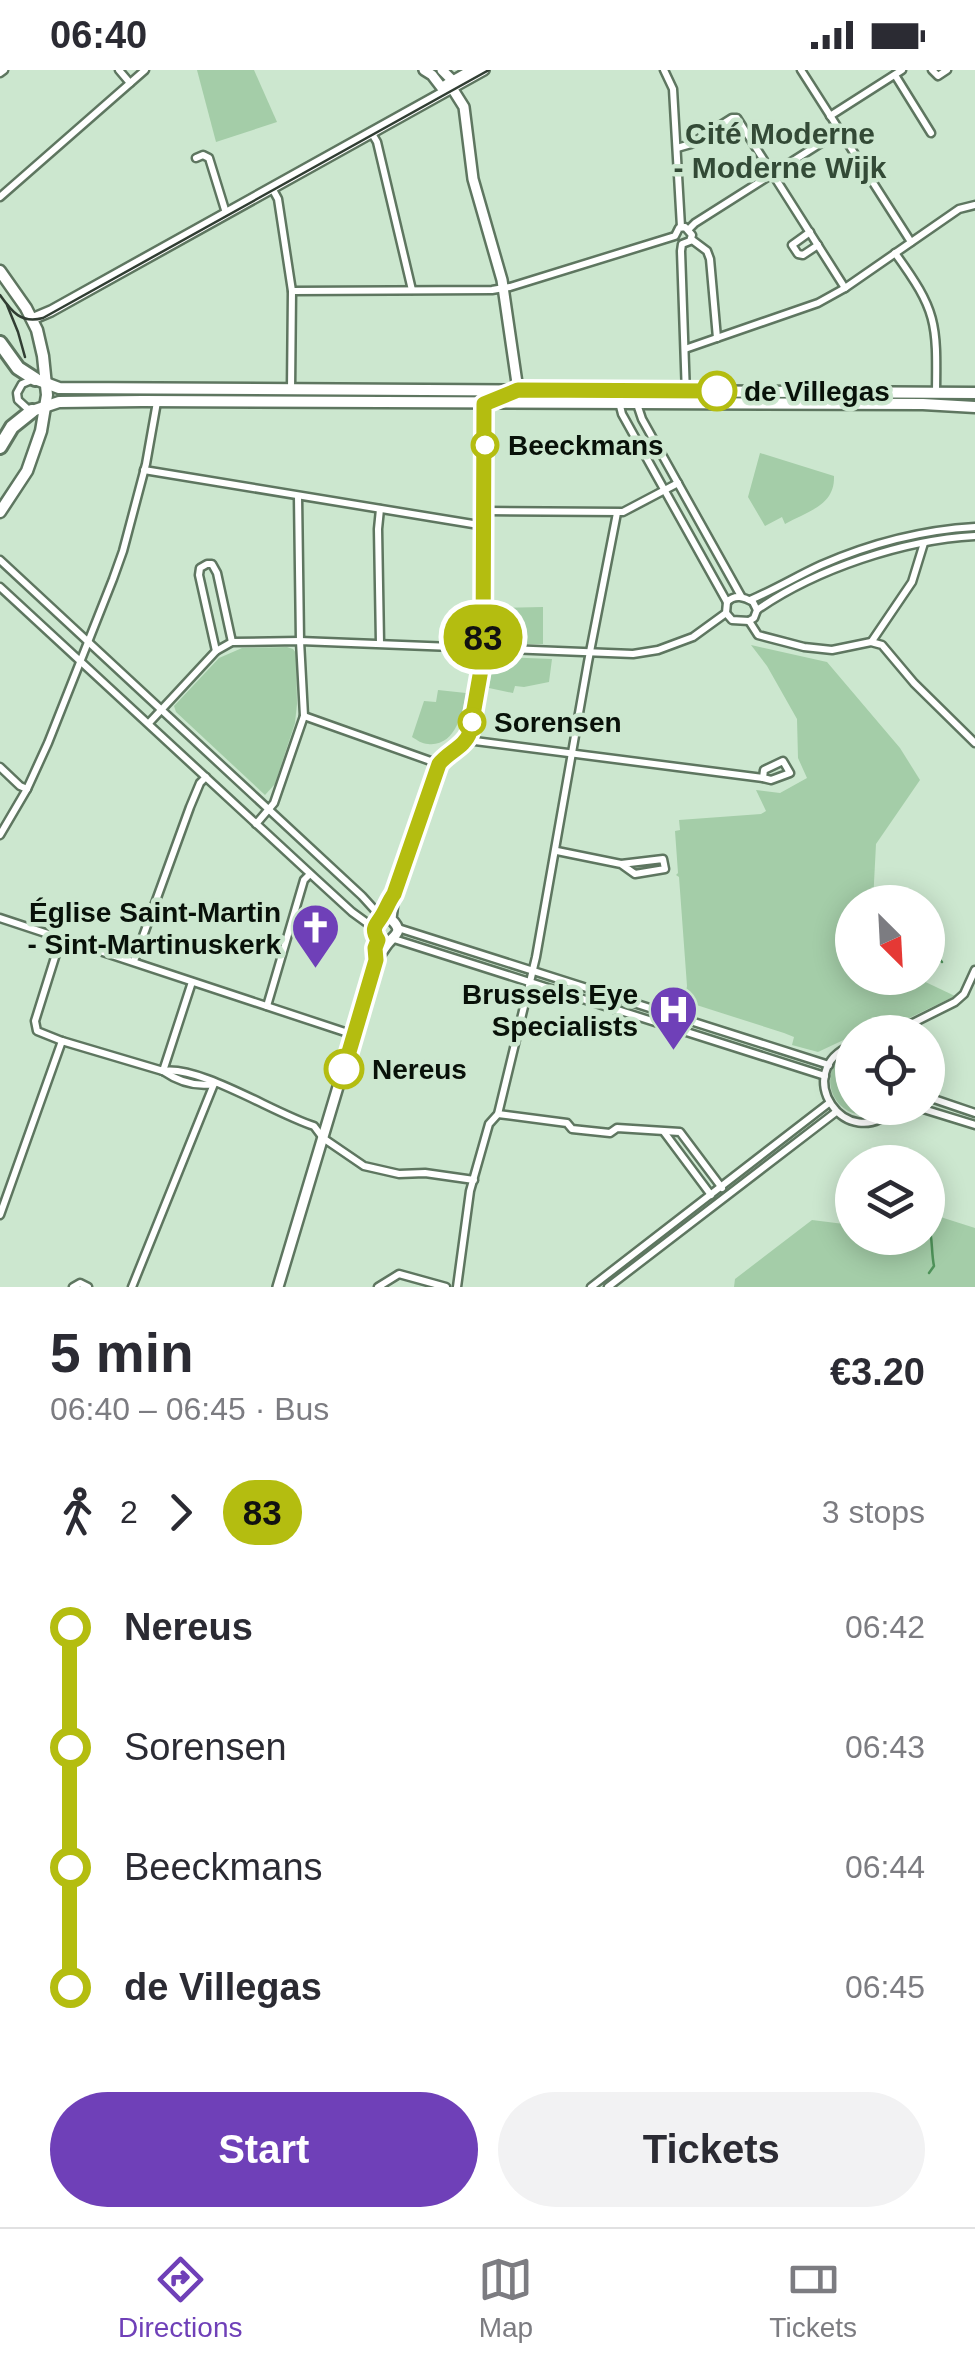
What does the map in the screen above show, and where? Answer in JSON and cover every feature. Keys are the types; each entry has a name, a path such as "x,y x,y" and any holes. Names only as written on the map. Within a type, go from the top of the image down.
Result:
{"highway":[{"path":"0,343 10,360 40,381"},
{"path":"0,447 8,432 32,412"}],"main road":[{"path":"0,271 32,319 44,356 40,381 47,405 27,471 0,512"},
{"path":"40,381 59,388 975,393"},
{"path":"32,412 47,405 74,402 975,407"}],"street":[{"path":"119,70 130,82"},
{"path":"0,198 145,70"},
{"path":"424,70 464,108 473,179 504,288 518,390 484,404"},
{"path":"442,70 446,88"},
{"path":"32,319 51,312 371,132 472,70"},
{"path":"446,88 484,70"},
{"path":"664,70 673,89 685,228 691,239 708,250 718,338"},
{"path":"801,70 911,242"},
{"path":"932,70 938,76 946,70"},
{"path":"830,116 895,72 931,132"},
{"path":"677,148 737,118 845,288"},
{"path":"371,132 412,290"},
{"path":"292,290 504,288 674,236 840,132"},
{"path":"196,158 209,158 226,213"},
{"path":"272,188 278,199 292,290 292,389"},
{"path":"685,349 818,303 958,209 975,205"},
{"path":"810,232 792,245 798,254 818,245"},
{"path":"674,236 682,244"},
{"path":"682,244 691,239"},
{"path":"682,244 686,404"},
{"path":"895,253 921,289 934,318 936,392"},
{"path":"32,412 16,394 22,384 40,381"},
{"path":"278,1287 376,960 384,950 392,898 439,764 467,740 483,658 484,404 476,389"},
{"path":"619,391 622,414 727,602 726,613 732,620 754,618 756,610 750,600 740,596 727,602"},
{"path":"638,391 642,419 740,596"},
{"path":"0,835 27,789 123,551 158,402"},
{"path":"144,470 484,526"},
{"path":"485,511 623,512 678,483"},
{"path":"256,824 274,803 304,716 298,496"},
{"path":"380,509 380,644"},
{"path":"458,1287 470,1192 489,1124 498,1114 534,971 617,512"},
{"path":"750,600 848,554 920,534 975,527"},
{"path":"756,610 828,572 924,542 975,536"},
{"path":"871,642 912,582 924,542"},
{"path":"0,560 390,922 828,1065"},
{"path":"216,651 200,575 200,568 206,564 212,564 218,573 232,642"},
{"path":"0,587 386,941 825,1076"},
{"path":"149,723 216,651 232,642 300,640 633,654 693,637 726,613"},
{"path":"749,621 758,635 804,647 832,650 871,642 882,645 975,743"},
{"path":"304,716 439,764"},
{"path":"467,740 762,778"},
{"path":"0,767 27,789"},
{"path":"134,962 190,807 206,777"},
{"path":"557,851 621,864 663,859 665,870 634,874 621,864"},
{"path":"266,1006 304,880 310,874"},
{"path":"370,906 392,898"},
{"path":"0,918 354,1035"},
{"path":"374,928 390,922"},
{"path":"62,938 35,1021 38,1032 214,1084 314,1126 323,1138 364,1166 399,1174 425,1173 474,1180"},
{"path":"929,1015 956,1002 975,970"},
{"path":"163,1071 192,982"},
{"path":"672,1028 675,1018"},
{"path":"0,1214 62,1042"},
{"path":"835,1057 825,1076 825,1090 835,1110"},
{"path":"132,1287 214,1084"},
{"path":"945,1102 975,1112"},
{"path":"596,1286 830,1103"},
{"path":"608,1287 835,1113"},
{"path":"498,1114 610,1133 616,1128 661,1129 717,1203"},
{"path":"945,1116 975,1125"},
{"path":"664,1132 680,1132 728,1195"},
{"path":"378,1287 399,1274 446,1287"},
{"path":"73,1287 80,1283 88,1287"}],"green space":[{"path":"197,70 254,70 277,122 216,142"},
{"path":"760,453 834,476 830,494 818,506 785,524 782,517 765,526 748,497"},
{"path":"543,607 543,644 498,642 494,630 496,608"},
{"path":"751,645 827,662 900,748 920,780 876,844 874,885 835,885 835,995 945,995 945,991 955,996 915,1015 835,1015 835,1044 818,1052 792,1045 794,1037 784,1033 684,1001 687,986 676,875 675,831 680,830 679,820 761,814 766,811 756,790 780,793 807,778 798,758 797,719"},
{"path":"287,647 296,653 295,723 275,784 265,795 174,706 219,658 242,648"},
{"path":"501,657 552,659 549,682 515,686 513,693 489,688 493,664"},
{"path":"438,690 466,693 463,710 445,740 424,743 412,737 424,701 436,702"},
{"path":"835,1066 835,1097 830,1084"},
{"path":"945,1218 975,1228 975,1287 734,1287 735,1279 812,1220 835,1223 835,1255 945,1255"}],"waterway":[{"path":"929,1273 934,1266 933,1255"}],"tram line":[{"path":"0,295 18,315 43,318 489,70"},
{"path":"7,305 25,357"}],"bus line":[{"name":"83","path":"344,1069 376,960 378,940 374,925 394,894 439,764 467,740 470,732 483,658 484,404 518,390 717,391"}],"place":[{"name":"de Villegas","path":"717,391"},
{"name":"Beeckmans","path":"485,445"},
{"name":"Sorensen","path":"472,722"},
{"name":"Église Saint-Martin - Sint-Martinuskerk","path":"316,970"},
{"name":"Brussels Eye Specialists","path":"673,1052"},
{"name":"Nereus","path":"344,1069"}],"district":[{"name":"Cité Moderne - Moderne Wijk","path":"780,151"}]}
